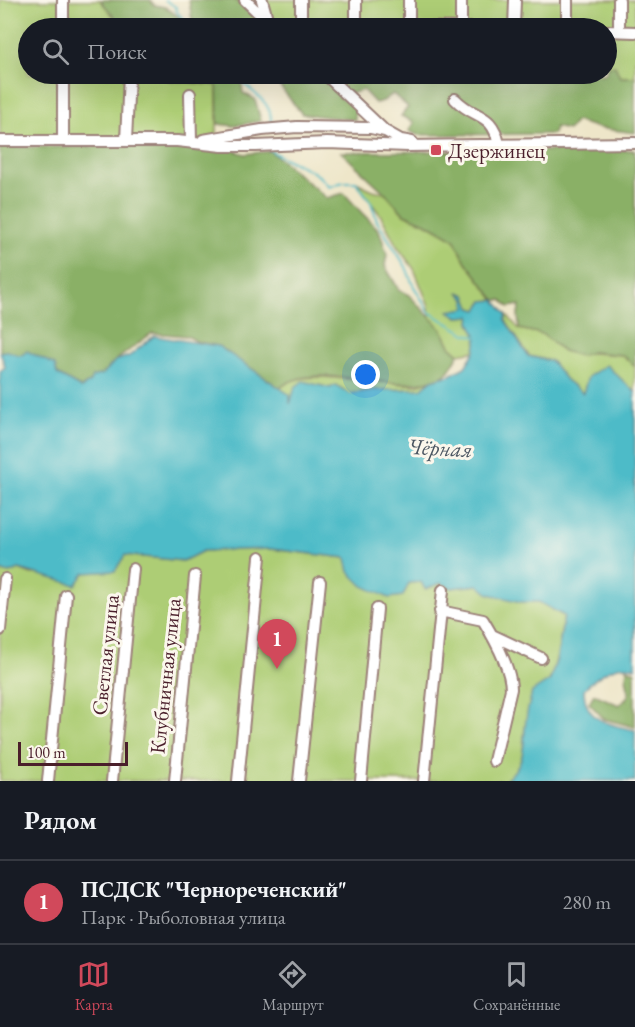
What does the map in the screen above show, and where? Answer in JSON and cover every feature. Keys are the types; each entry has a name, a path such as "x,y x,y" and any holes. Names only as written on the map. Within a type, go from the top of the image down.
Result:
{"street":[{"path":"63,0 63,18"},
{"path":"245,0 264,18"},
{"path":"262,0 268,18"},
{"path":"301,18 302,0"},
{"path":"356,0 356,18"},
{"path":"408,18 409,0"},
{"path":"461,0 461,18"},
{"path":"514,0 514,18"},
{"path":"567,0 567,18"},
{"path":"619,0 619,31 635,32"},
{"path":"63,84 63,141"},
{"path":"126,141 129,84"},
{"path":"336,84 385,131"},
{"path":"190,94 191,141"},
{"path":"455,99 462,106 488,120 493,126 499,144"},
{"path":"191,141 286,127 371,128 385,131 401,140 426,145"},
{"path":"0,141 191,141 222,146 327,143 426,145 635,143"},
{"path":"238,781 260,557"},
{"name":"Светлая улица","path":"112,781 133,569"},
{"name":"Клубничная улица","path":"175,781 195,576"},
{"path":"0,630 5,579"},
{"path":"299,781 320,582"},
{"path":"424,781 443,590"},
{"path":"48,781 66,595"},
{"path":"361,781 377,609"},
{"path":"440,611 483,620 492,635 511,680 511,689 494,760"},
{"path":"492,635 541,658"}],"green space":[{"path":"0,0 100,0 115,18 18,18 18,84 217,85 217,140 0,143"},
{"path":"100,0 150,0 154,5 165,7 179,18 115,18"},
{"path":"189,0 234,0 257,18 192,18"},
{"path":"234,0 635,0 635,77 620,77 617,71 617,18 257,18"},
{"path":"617,70 620,77 635,77 635,133 598,128 576,121 568,130 555,127 553,134 417,135 409,131 414,122 401,116 408,107 393,94 375,103 363,90 339,97 355,108 355,120 302,114 278,84 617,84"},
{"path":"207,84 242,84 243,93 255,99 261,121 234,126 218,124 217,85"},
{"path":"218,146 245,154 270,151 327,198 344,193 379,230 387,254 385,266 399,290 409,295 442,330 450,346 459,354 443,376 425,382 405,383 314,376 295,380 280,388 218,346 198,342 187,336 152,333 115,361 103,374 81,388 57,374 54,365 27,352 17,356 0,352 0,147"},
{"path":"635,150 635,366 622,355 592,352 580,356 563,351 542,334 519,329 520,305 509,307 502,300 495,300 466,262 454,239 404,214 341,152"},
{"path":"356,182 385,193 404,214 454,239 466,262 495,300 483,301 478,310 471,308 466,295 460,293 465,299 466,309 450,311 458,317 471,316 470,322 477,337 475,351 459,354 450,346 442,330 430,319 429,306 414,269 397,246 381,216"},
{"path":"507,315 519,329 542,334 563,351 622,355 635,366 635,392 606,365 583,393 566,380 551,361 529,356 505,320"},
{"path":"323,377 416,385 432,380 421,389 374,390 349,394 336,385 330,388 319,385 290,407 280,388 295,380"},
{"path":"271,549 346,558 408,583 421,582 425,589 441,583 451,588 478,585 521,602 539,602 564,616 552,673 528,716 524,732 523,753 513,773 505,781 0,781 0,570 9,573 19,569 31,574 115,571 124,555 183,561 203,551"},
{"path":"627,668 635,672 635,727 604,719 589,703 594,694 619,705 624,701 629,694"}],"water":[{"name":"Чёрная","path":"459,292 466,295 471,308 478,310 483,301 495,300 507,315 505,320 528,356 551,361 566,380 583,393 588,377 606,365 635,392 635,668 622,666 615,668 601,675 584,689 585,700 593,715 607,723 635,730 635,781 505,781 521,760 526,717 532,692 550,680 557,658 564,616 539,602 521,602 489,594 478,585 451,588 441,583 425,589 421,582 409,583 403,596 389,598 363,586 349,572 346,558 271,549 203,551 183,561 125,555 115,571 85,573 76,585 19,569 9,573 0,570 0,371 5,367 0,352 7,351 20,355 27,351 55,365 57,374 81,388 90,382 92,377 103,374 115,361 129,356 154,336 218,346 290,395 290,404 295,387 303,381 330,388 336,385 350,394 374,390 421,389 432,380 450,375 465,367 475,351 477,337 470,322 471,316 458,317 449,311 466,308 465,299"}],"waterway":[{"path":"165,0 176,7 182,18"},
{"path":"245,84 267,106 270,111 271,124"},
{"path":"270,150 317,174 329,187 343,182 356,182 371,202 377,221 406,267 413,285 429,312 466,334 477,337"}],"place":[{"name":"Дзержинец","path":"436,150"},
{"name":"ПСДСК \"Чернореченский\"","path":"277,669"}]}
